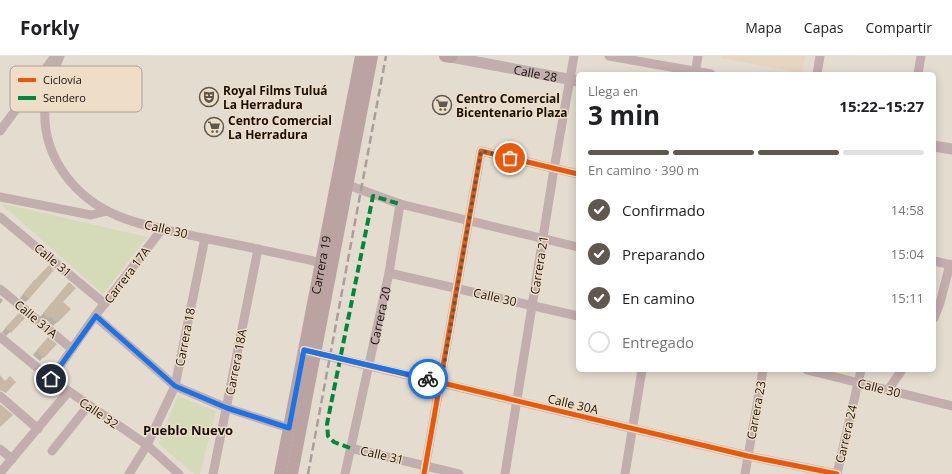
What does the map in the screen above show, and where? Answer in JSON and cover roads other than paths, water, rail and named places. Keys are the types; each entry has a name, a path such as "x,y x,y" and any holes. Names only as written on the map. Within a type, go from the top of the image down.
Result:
{"main road":[{"name":"Carrera 19","path":"292,474 310,352 327,264 361,56"},
{"name":"Carrera 19","path":"327,264 348,185 372,56"},
{"name":"Carrera 19","path":"280,474 289,428 310,352"}],"street":[{"path":"48,66 55,56"},
{"path":"57,66 60,56"},
{"name":"Calle 28","path":"449,56 574,80"},
{"name":"Carrera 21","path":"505,474 518,401 554,169 574,80 574,56"},
{"path":"609,56 690,72"},
{"path":"695,72 698,56"},
{"path":"817,72 820,56"},
{"path":"918,72 921,56"},
{"path":"0,131 14,112"},
{"path":"45,112 51,151 66,177 93,203 107,211"},
{"path":"936,146 952,150"},
{"path":"425,470 481,151 576,174"},
{"path":"348,185 400,204 576,247"},
{"name":"Calle 30","path":"0,197 91,214 107,211 130,220 162,229 327,264"},
{"name":"Carrera 20","path":"345,474 389,273 400,204"},
{"name":"Calle 31","path":"0,217 105,304"},
{"name":"Carrera 17A","path":"51,379 96,316 162,229"},
{"name":"Carrera 18","path":"129,474 147,445 175,386 205,238"},
{"name":"Carrera 18A","path":"213,474 258,249"},
{"path":"936,261 951,264 936,313"},
{"name":"Calle 30","path":"389,273 576,316"},
{"name":"Calle 31A","path":"0,289 72,349"},
{"path":"96,316 175,386 227,408 289,428"},
{"name":"Calle 32","path":"0,337 68,392 147,445 179,474"},
{"name":"Calle 30A","path":"310,352 748,456 837,474"},
{"path":"625,474 642,372"},
{"name":"Carrera 23","path":"745,474 763,372"},
{"name":"Calle 30","path":"816,372 952,406"},
{"name":"Carrera 24","path":"837,474 860,372"},
{"path":"888,390 901,372"},
{"path":"5,472 12,459 68,392"},
{"path":"0,396 38,429"},
{"path":"52,451 88,406"},
{"name":"Calle 31","path":"350,448 425,470 459,474"},
{"path":"0,449 12,459"}],"railway":[{"path":"308,474 386,56"}],"place":[{"name":"Royal Films Tuluá La Herradura","path":"209,97"},
{"name":"Centro Comercial Bicentenario Plaza","path":"442,105"},
{"name":"Centro Comercial La Herradura","path":"214,127"}],"district":[{"name":"Pueblo Nuevo","path":"188,430"}]}
